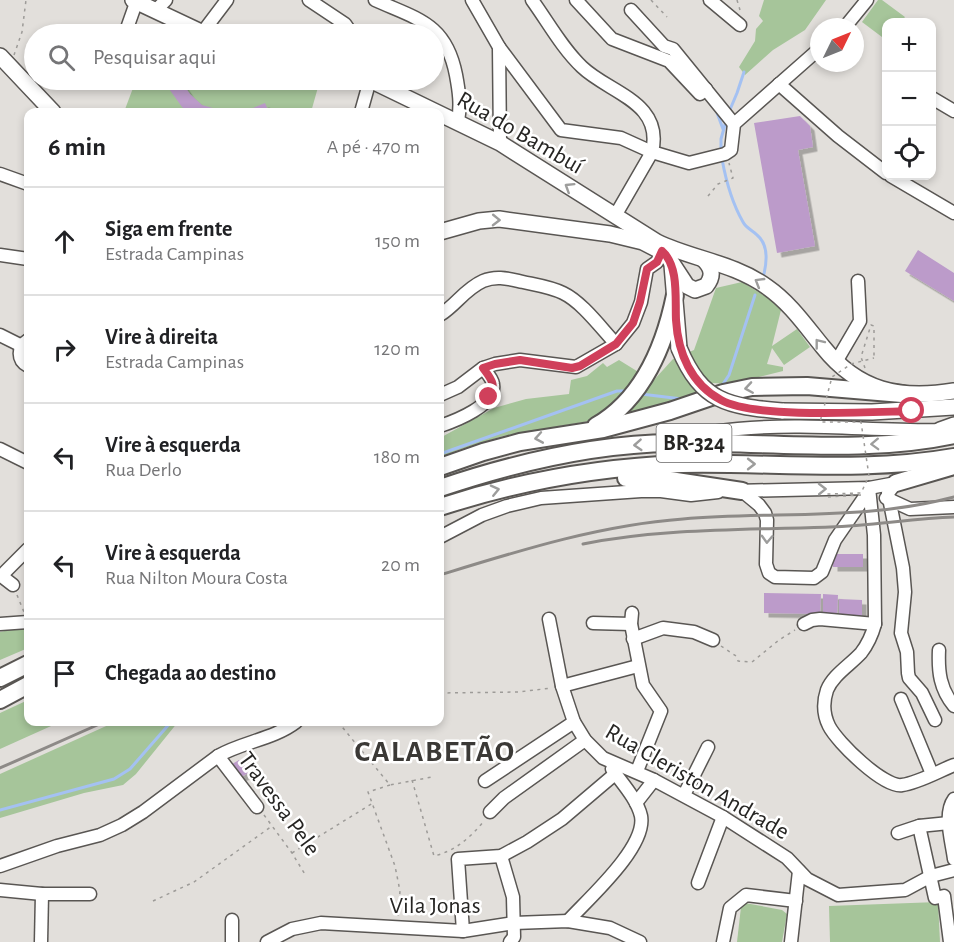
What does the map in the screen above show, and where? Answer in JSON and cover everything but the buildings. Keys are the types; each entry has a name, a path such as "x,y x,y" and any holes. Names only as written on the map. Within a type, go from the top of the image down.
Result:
{"highway":[{"path":"579,433 605,421 629,398 645,376 661,343 675,295"},
{"path":"444,467 502,447 649,417 723,393 752,387 807,386 902,394"},
{"name":"BR-324","path":"444,487 546,458 628,445 670,443 892,444 950,430"},
{"name":"BR-324","path":"444,506 489,491 550,478 631,467 680,464 883,465 954,458"},
{"path":"896,483 954,466"},
{"path":"550,478 656,478 742,491"},
{"path":"0,678 24,666"},
{"path":"0,700 24,687"}],"main road":[{"path":"136,0 160,5 188,24"},
{"path":"8,61 24,79"},
{"path":"34,90 49,108"},
{"name":"Rua do Bambuí","path":"391,90 429,108"},
{"name":"Rua do Bambuí","path":"444,115 500,143 642,234 671,249 733,269 766,285 802,321 836,362 855,378 902,394 923,395 954,391"},
{"path":"610,234 620,228 621,224 617,217"},
{"path":"444,231 479,221 499,219 610,234 643,242 667,257 687,286 695,290 706,286 711,276 710,267 704,260"},
{"path":"667,257 675,295 679,348 690,371 712,395 723,402 737,406 782,411 872,412 954,407"}],"street":[{"path":"128,24 136,0"},
{"path":"210,24 227,0"},
{"path":"309,0 345,24"},
{"path":"375,0 427,24"},
{"path":"472,0 499,47 561,130 621,138 652,152 689,163 722,154 733,147 729,118 704,91 673,49 664,46 631,10"},
{"path":"532,0 580,65 642,108 652,124 654,142 652,152 617,217"},
{"path":"576,0 612,39 669,61 700,94 704,91"},
{"path":"710,0 740,25"},
{"path":"852,18 867,0"},
{"path":"444,40 453,62 459,94 458,122"},
{"path":"499,47 500,143"},
{"path":"729,118 779,84 810,57"},
{"path":"779,84 838,136 882,170"},
{"path":"362,108 367,90"},
{"path":"936,100 954,111"},
{"path":"0,174 24,183"},
{"path":"898,180 954,213"},
{"path":"0,255 24,258"},
{"path":"444,394 458,387 483,368 495,364 520,360 576,367 616,344 633,323 647,269 667,257"},
{"path":"444,312 465,291 475,285 494,277 504,278 556,289 566,294 616,344"},
{"path":"836,362 860,321 858,281"},
{"path":"0,336 24,343"},
{"path":"24,345 19,355 24,362"},
{"path":"444,424 471,412 489,397 494,387 493,381 483,368"},
{"path":"0,449 24,461"},
{"path":"444,535 482,515 541,498 661,490 691,495 742,491 865,492 896,483"},
{"path":"896,483 888,493 903,568 905,592 901,633 907,652 909,678 922,693 935,720"},
{"path":"742,491 765,513 767,520 766,564 769,573 776,577 814,578 822,572 835,540 866,495 865,492"},
{"path":"865,492 910,509 954,507"},
{"path":"865,492 874,535 875,624 871,638 862,652 831,682 824,702 829,727 854,756 891,783 901,786 954,765"},
{"path":"13,585 4,578 5,572 24,553"},
{"name":"Rua Cleriston Andrade","path":"549,619 562,686 574,722 585,740 603,758 637,771 723,817 787,858 807,879 838,895 905,890 931,876 954,870"},
{"path":"593,623 632,619 633,639 643,685 661,711 637,771"},
{"path":"804,624 820,619 875,624"},
{"path":"0,624 24,622"},
{"path":"633,639 663,628 694,632 713,640"},
{"path":"939,650 938,668 941,682 947,697 954,706"},
{"path":"562,686 638,666"},
{"path":"901,699 932,774"},
{"path":"485,781 574,722"},
{"path":"0,866 57,846 100,835 122,825 218,756 230,749 289,726"},
{"path":"490,812 504,798 585,740"},
{"path":"684,795 708,747"},
{"name":"Travessa Pele","path":"218,756 257,807"},
{"path":"568,921 631,851 640,833 642,823 636,803 603,758"},
{"path":"463,931 458,859 501,856 562,819 615,774"},
{"path":"636,803 654,780"},
{"path":"954,799 950,805 949,823 954,859"},
{"path":"698,883 723,817"},
{"path":"898,833 919,826 949,823"},
{"path":"919,826 935,898 944,896 950,942"},
{"path":"501,856 513,897 514,937 510,942"},
{"path":"791,942 799,871"},
{"path":"0,890 42,894 90,894"},
{"path":"41,942 42,894"},
{"path":"723,942 729,908 746,895 796,901"},
{"path":"232,920 232,942"},
{"name":"Vila Jonas","path":"267,942 292,928 310,924 463,931 514,923 568,921 610,928 640,942"}],"path":[{"path":"8,61 22,32 26,0"},
{"path":"651,0 667,17"},
{"path":"708,196 718,184 733,178 722,154"},
{"path":"865,492 827,497 827,494 861,493 865,484 869,476 861,422 820,422 832,377 851,364 874,358 874,326 871,325 861,357 863,364 869,372"},
{"path":"13,585 24,612"},
{"path":"713,640 736,656 738,662 752,662 779,640 804,624"},
{"path":"444,693 518,692 562,686"},
{"path":"341,726 390,785"},
{"path":"397,928 400,891 395,866 368,792 432,777"},
{"path":"412,780 434,856 461,845 490,812"},
{"path":"292,853 372,803"},
{"name":"Travessa Pele","path":"257,807 292,853 306,876"},
{"path":"153,901 194,882 272,826"}],"green space":[{"path":"764,0 826,0 813,18 810,18 810,23 805,30 773,50 745,75 739,67 755,41 756,29 763,21 759,16"},
{"path":"878,0 882,0 905,17 882,18 882,37 864,24 864,19"},
{"path":"132,90 317,90 312,108 126,108"},
{"path":"742,282 768,298 781,310 772,346 797,329 810,347 784,365 772,348 767,364 783,367 783,371 730,384 713,383 697,393 629,414 503,436 444,456 444,436 494,408 526,399 569,394 571,380 587,376 603,363 607,367 619,360 653,381 673,359 694,350 716,288"},
{"path":"24,627 24,650 0,660 0,632"},
{"path":"24,702 24,726 51,726 0,749 0,713"},
{"path":"106,726 175,726 136,774 123,785 84,793 0,818 0,774"},
{"path":"938,902 940,942 830,942 829,906"},
{"path":"745,903 782,910 787,914 782,942 737,942 741,907"}],"waterway":[{"path":"729,112 744,72"},
{"path":"716,110 723,129"},
{"path":"721,153 721,139 726,121"},
{"path":"722,159 730,192 739,215 746,226 761,239 765,248 764,274"},
{"path":"719,387 729,375 755,295"},
{"path":"444,453 617,391 626,391"},
{"path":"641,394 682,399"},
{"path":"0,810 114,779 130,769 168,726"}],"railway":[{"path":"444,574 560,540 652,522 853,512 921,505 954,497"},
{"path":"583,544 676,532 846,526 954,517"},
{"path":"0,768 95,726"}],"district":[{"name":"CALABETÃO","path":"435,752"}],"route":[{"path":"489,397 493,392 493,381 483,368 520,360 572,368 580,366 616,344 633,323 647,269 657,262 662,251 672,262 679,348 690,371 712,395 723,402 737,406 782,411 912,411"}]}
